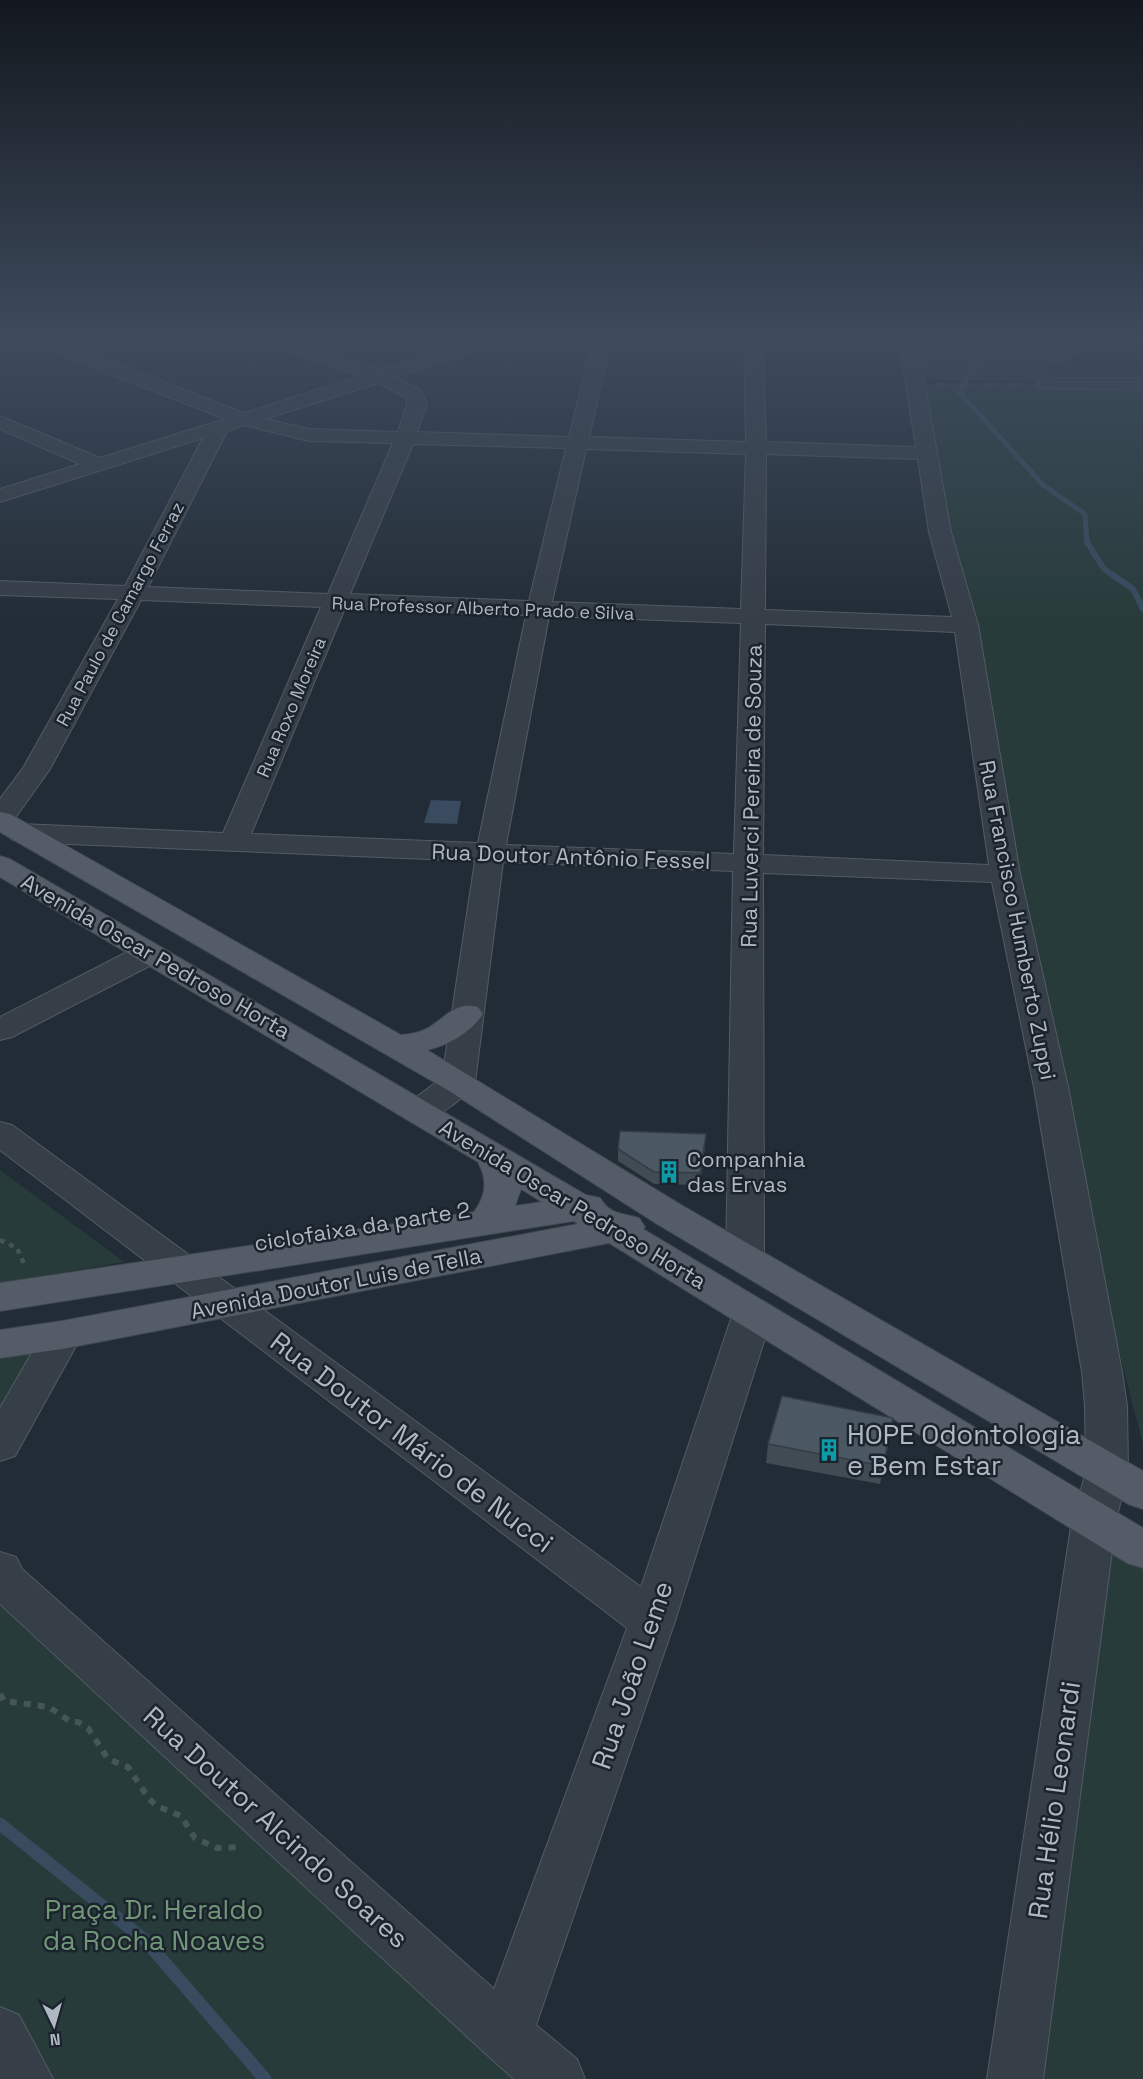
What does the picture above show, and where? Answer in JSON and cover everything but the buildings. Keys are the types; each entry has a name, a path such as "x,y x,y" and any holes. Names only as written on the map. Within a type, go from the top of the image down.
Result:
{"main road":[{"name":"Avenida Oscar Pedroso Horta","path":"7,824 458,1082 670,1215 1143,1492"},
{"name":"Avenida Oscar Pedroso Horta","path":"0,865 617,1229 1143,1550"},
{"path":"394,1046 424,1043 444,1035 468,1014"},
{"path":"485,1222 503,1193 504,1175 494,1158"},
{"name":"Avenida Doutor Luis de Tella","path":"0,1297 580,1209 638,1194"},
{"name":"Avenida Doutor Luis de Tella","path":"0,1344 62,1335 617,1229 670,1215"}],"street":[{"path":"23,432 99,465"},
{"path":"0,496 203,432"},
{"name":"Rua Paulo de Camargo Ferraz","path":"7,824 133,593 216,432"},
{"path":"297,432 309,435 928,453"},
{"name":"Rua Roxo Moreira","path":"233,842 408,432"},
{"path":"420,1111 458,1082 490,854 539,609 580,432"},
{"name":"Rua Luverci Pereira de Souza","path":"745,1257 748,862 756,432"},
{"name":"Rua Francisco Humberto Zuppi","path":"924,432 940,532 966,626 1005,874 1051,1087 1102,1372 1106,1406 1107,1472 1094,1520"},
{"name":"Rua Professor Alberto Prado e Silva","path":"0,588 966,626"},
{"path":"0,787 18,781 36,769"},
{"name":"Rua Doutor Antônio Fessel","path":"7,824 173,839 1005,874"},
{"name":"Rua Doutor Antônio Fessel","path":"96,876 106,857 115,851 130,845 173,839"},
{"path":"0,1030 148,954"},
{"name":"Rua Doutor Mário de Nucci","path":"0,1133 652,1621"},
{"name":"Rua João Leme","path":"505,2035 652,1621 753,1313"},
{"path":"0,1445 62,1335"},
{"name":"Rua Hélio Leonardi","path":"1015,2079 1094,1520"},
{"name":"Rua Doutor Alcindo Soares","path":"0,1570 6,1582 505,2035 557,2079"},
{"path":"0,2034 25,2079"}],"path":[{"path":"0,1240 17,1248 26,1268"},
{"path":"0,1694 3,1701 22,1700 45,1705 64,1714 71,1722 78,1722 88,1728 108,1759 128,1767 149,1799 157,1806 181,1816 195,1839 205,1844 218,1848 241,1848 265,1839 278,1829"}],"green space":[{"path":"925,432 1143,432 1143,1444 1051,1087"},
{"path":"0,1170 124,1262 0,1283"},
{"path":"62,1335 0,1445 0,1345"},
{"path":"1094,1520 1143,1550 1143,2079 1015,2079"},
{"name":"Praça Dr. Heraldo da Rocha Noaves","path":"0,1570 557,2079 25,2079 0,2034"}],"water":[{"path":"431,800 461,801 457,824 424,823"}],"waterway":[{"path":"995,432 1043,485 1085,514 1087,544"},
{"path":"1087,542 1104,569 1133,589 1143,609"},
{"path":"0,1824 146,1941 265,2079"}],"place":[{"name":"Companhia das Ervas","path":"669,1172"},
{"name":"HOPE Odontologia e Bem Estar","path":"829,1450"}]}
